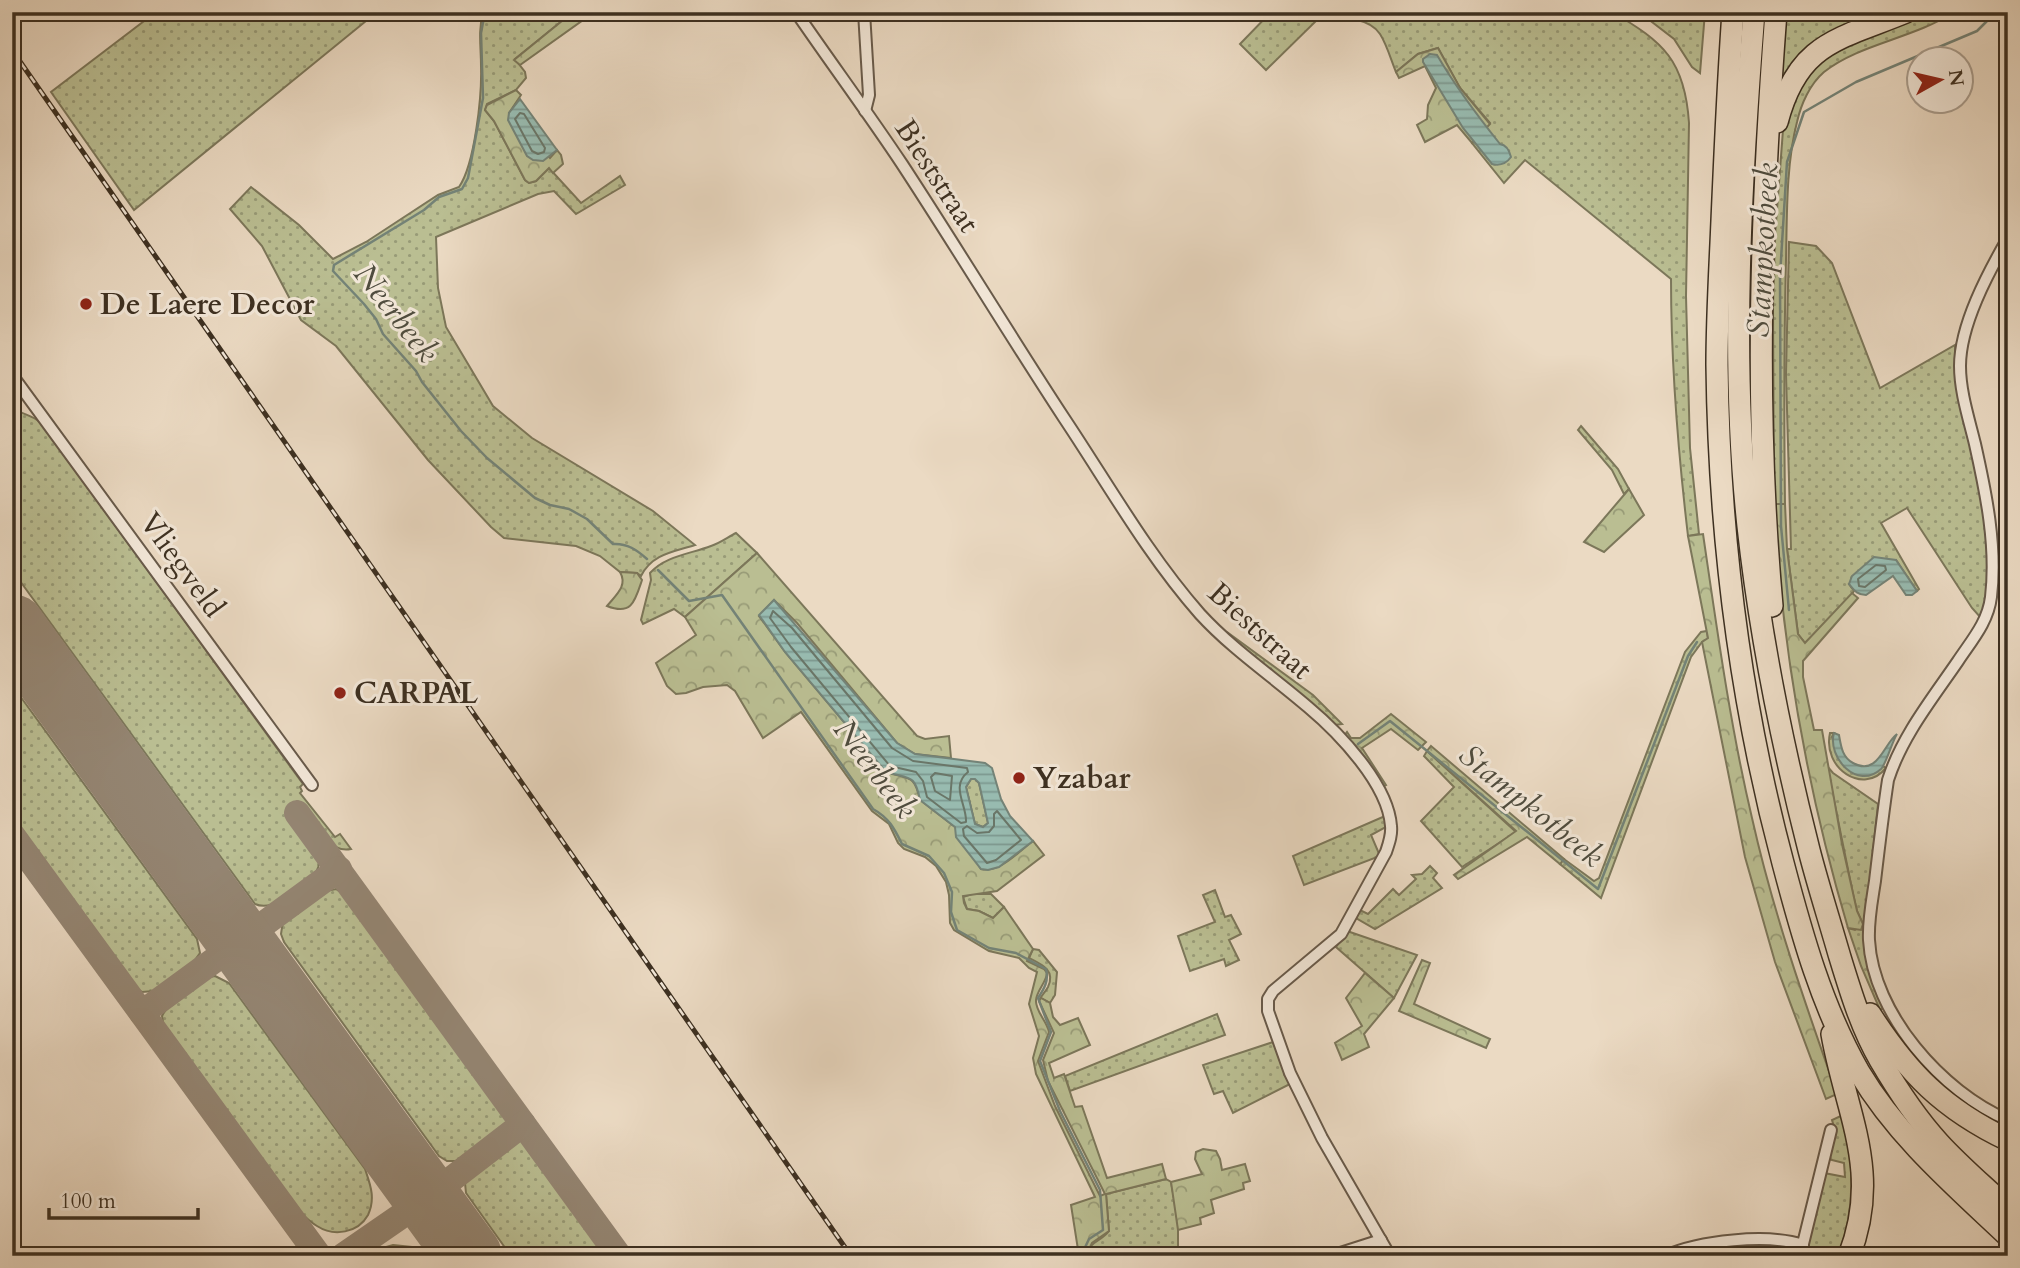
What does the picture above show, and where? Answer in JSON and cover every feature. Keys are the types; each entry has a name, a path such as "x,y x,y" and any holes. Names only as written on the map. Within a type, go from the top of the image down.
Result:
{"highway":[{"path":"1721,12 1720,37 1728,71"},
{"path":"1733,12 1728,71 1717,364 1726,532 1755,747 1796,913 1826,1004 1838,1070 1855,1121 1863,1172 1862,1205 1849,1256"},
{"path":"1754,12 1741,261 1740,401 1748,526 1768,667 1797,800 1859,1017 1878,1058 1916,1115 1939,1143 2008,1209"},
{"path":"1776,12 1765,161 1761,380 1777,706"},
{"path":"1765,161 1784,95 1795,74 1808,58 1857,29 1906,12"},
{"path":"1846,977 1890,1045 1914,1075 1966,1117 2008,1140"},
{"path":"1826,1004 1860,1073 1899,1129 2008,1236"}],"street":[{"name":"Bieststraat","path":"796,12 901,163 1033,371 1167,574 1232,646 1323,720 1347,744 1374,782 1384,802 1392,824 1391,839 1340,934 1273,991 1268,999 1268,1011 1290,1073 1322,1139 1390,1256"},
{"path":"864,12 869,95 865,111"},
{"path":"2008,238 1976,305 1963,342 1960,366 1963,393 1989,517 1991,596 1987,620 1921,715 1893,762 1888,780 1869,926 1871,958 1882,990 1899,1025 1917,1050 1966,1097 2008,1120"},
{"name":"Vliegveld","path":"12,375 312,785"},
{"path":"1665,1256 1690,1246 1716,1241 1783,1240 1801,1250 1831,1129"},
{"path":"1331,1256 1381,1240"}],"green space":[{"path":"156,12 377,12 134,210 51,92"},
{"path":"483,12 573,12 515,59 525,72 526,78 516,90 487,104 485,110 494,121 525,180 529,183 536,181 549,168 581,203 620,176 625,185 576,214 554,191 538,194 436,237 438,288 446,327 493,406 532,438 653,511 695,545 657,558 641,576 637,573 620,572 600,556 576,546 504,538 491,527 428,460 336,346 301,320 262,246 230,209 251,187 299,225 333,259 366,242 438,195 459,187 465,176 476,129"},
{"path":"573,12 587,12 590,15 520,65 514,60"},
{"path":"1271,12 1612,12 1645,33 1668,56 1683,84 1689,123 1686,296 1690,448 1699,534 1688,536 1684,504 1674,376 1671,279 1525,160 1504,183 1472,143 1490,123 1460,88 1438,48 1418,54 1396,72 1385,43 1375,28 1353,19 1321,16 1266,70 1240,44"},
{"path":"1639,12 1705,12 1700,73 1692,67 1674,39"},
{"path":"1785,12 1896,12 1845,30 1778,95"},
{"path":"1929,12 1954,12 1939,21 1838,62 1814,82 1799,115 1793,138 1787,209 1785,504 1774,504 1773,308 1783,130 1801,79 1825,55"},
{"path":"1438,48 1460,88 1490,124 1472,143 1457,125 1425,142 1417,125 1427,119 1428,105 1436,88 1425,66 1399,78 1396,72 1418,54"},
{"path":"516,90 521,95 509,113 550,158 557,150 563,164 553,173 549,168 536,181 529,183 485,110 487,105"},
{"path":"1789,242 1816,246 1832,263 1880,388 1955,345 1959,386 1986,522 1988,571 1981,618 1907,508 1881,523 1919,589 1917,591 1896,560 1849,584 1854,591 1846,602 1805,643 1798,634 1787,549 1791,549 1786,374"},
{"path":"12,406 40,422 303,784 300,793 335,837 340,834 351,849 335,847 328,842 302,805 289,814 318,856 319,864 313,876 278,902 263,906 255,904 12,570"},
{"path":"1581,426 1618,469 1629,489 1624,494 1612,470 1578,430"},
{"path":"1629,489 1644,515 1604,552 1584,542"},
{"path":"1774,504 1785,504 1787,549 1798,634 1805,643 1852,593 1858,598 1803,661 1803,677 1814,730 1822,730 1842,844 1857,911 1863,924 1861,930 1848,928 1820,824 1809,771 1783,612"},
{"path":"736,533 757,553 685,617 674,609 643,624 641,620 651,580 650,573 656,567 670,559 714,545"},
{"path":"1703,534 1724,677 1744,783 1780,923 1837,1094 1826,1099 1775,962 1745,857 1702,642 1708,638 1688,536"},
{"path":"757,553 917,736 925,739 949,736 951,758 915,754 897,743 797,623 774,600 759,616 785,652 886,772 913,781 920,800 955,827 981,869 1002,865 1033,841 1044,855 997,891 963,896 964,903 967,909 993,918 1004,907 1033,949 1027,961 1047,973 1036,1000 1049,1032 1038,1061 1055,1106 1100,1196 1105,1194 1048,1081 1043,1060 1054,1033 1039,1001 1041,998 1050,1003 1053,1017 1060,1025 1078,1018 1090,1045 1049,1063 1054,1078 1064,1074 1075,1107 1082,1106 1107,1178 1162,1164 1166,1179 1106,1194 1109,1231 1092,1243 1086,1256 1079,1256 1071,1205 1095,1197 1036,1074 1033,1058 1039,1036 1029,1004 1037,972 1019,958 989,951 954,930 950,923 946,882 936,866 898,843 889,824 872,811 801,712 763,738 735,691 727,685 703,687 676,694 667,686 656,663 696,635 685,617"},
{"path":"620,572 637,573 642,580 631,605 615,609 607,606 622,586"},
{"path":"1707,631 1708,639 1702,642 1691,657 1601,898 1560,864 1564,859 1594,881 1599,878 1685,652 1701,632"},
{"path":"1227,632 1313,695 1342,724 1335,725"},
{"path":"12,685 197,939 200,953 192,964 154,991 142,992 135,987 12,820"},
{"path":"1391,714 1426,742 1418,750 1391,729 1362,748 1386,785 1382,787 1344,736 1347,732 1351,738 1360,738"},
{"path":"1830,733 1834,733 1832,737 1854,773 1870,774 1883,766 1886,768 1877,776 1866,779 1846,774 1832,757"},
{"path":"1431,746 1564,859 1560,864 1527,837 1458,879 1454,875 1516,831 1427,751"},
{"path":"1427,751 1516,832 1462,867 1421,821 1454,787 1424,756"},
{"path":"1827,766 1878,804 1865,926 1884,1008 1880,1010 1848,928 1855,930 1863,924 1853,894"},
{"path":"971,779 979,783 988,823 983,827 975,824 966,787"},
{"path":"1385,816 1386,827 1371,835 1380,856 1304,885 1293,856"},
{"path":"1430,866 1437,873 1433,878 1442,888 1375,929 1356,918 1360,910 1368,914 1393,889 1399,895 1416,879 1412,875 1422,874"},
{"path":"336,889 348,897 507,1115 507,1125 456,1161 447,1161 439,1156 284,942 281,934 283,921 326,891"},
{"path":"1215,890 1225,917 1231,915 1241,934 1229,940 1239,960 1226,966 1224,959 1190,971 1178,936 1215,922 1203,895"},
{"path":"991,894 1004,907 993,918 967,909 963,897"},
{"path":"1347,931 1417,955 1394,998 1336,947"},
{"path":"1033,949 1039,950 1057,972 1055,995 1050,1003 1041,998 1039,1001 1048,987 1050,976 1046,968 1029,958"},
{"path":"1422,960 1430,963 1414,1004 1490,1039 1486,1048 1399,1011"},
{"path":"1365,973 1394,998 1364,1034 1369,1047 1342,1060 1335,1043 1362,1026 1346,998"},
{"path":"215,976 229,983 365,1169 372,1203 368,1215 358,1226 345,1231 331,1231 317,1226 302,1213 270,1175 164,1028 162,1016 165,1011 194,986"},
{"path":"1217,1014 1225,1035 1070,1091 1065,1076"},
{"path":"1273,1042 1290,1084 1233,1113 1223,1091 1214,1094 1203,1065"},
{"path":"1843,1115 1851,1168 1850,1203 1844,1238 1838,1256 1804,1256 1824,1173 1845,1177 1844,1163 1828,1159 1835,1130 1832,1120"},
{"path":"520,1140 527,1143 609,1256 511,1256 466,1193 465,1183 469,1177"},
{"path":"1203,1149 1216,1151 1222,1170 1245,1164 1250,1181 1243,1183 1244,1189 1211,1200 1214,1213 1200,1218 1201,1224 1178,1230 1171,1182 1202,1174 1195,1159 1196,1152"},
{"path":"1166,1179 1171,1182 1178,1220 1178,1256 1086,1256 1092,1244 1109,1231 1106,1194"},
{"path":"393,1245 412,1247 426,1256 370,1256 376,1250"}],"water":[{"path":"1430,54 1437,55 1475,112 1500,144 1508,149 1511,157 1507,161 1500,165 1492,164 1463,128 1423,62"},
{"path":"520,99 557,150 543,161 527,156 508,120 509,113"},
{"path":"1874,557 1896,560 1917,591 1906,595 1893,576 1866,595 1856,592 1849,584 1852,576"},
{"path":"774,600 897,743 915,754 985,763 992,768 1001,799 1010,816 1033,841 999,867 981,869 956,837 955,827 920,800 916,785 910,778 886,772 785,652 759,615","holes":["971,779 979,783 988,823 983,827 975,824 966,787"]},
{"path":"1834,733 1839,735 1846,758 1862,766 1869,766 1880,757 1897,734 1881,769 1872,775 1863,776 1854,774 1839,761 1833,742"}],"waterway":[{"name":"Neerbeek","path":"485,12 481,33 483,98 468,178 462,189 439,197 424,210 334,265 333,271 364,304 376,319 383,334 416,371 461,431 487,458 535,498 569,509 587,519 613,544 632,548 647,559"},
{"name":"Stampkotbeek","path":"1789,610 1781,526 1780,276 1787,162 1804,112 1856,82 1977,31 1996,12"},
{"name":"Neerbeek","path":"658,570 689,601 722,595 873,809 890,824 902,844 929,856 944,873 952,892 951,912 957,930 989,948 1016,953 1046,969 1046,981 1038,998 1051,1032 1040,1061 1060,1111 1100,1190 1103,1230 1089,1239 1081,1256"},
{"name":"Stampkotbeek","path":"1358,744 1390,721 1598,889 1688,656 1697,642"}],"taxiway":[{"path":"297,813 619,1256"},
{"path":"12,835 319,1256"},
{"path":"142,1013 339,869"},
{"path":"343,1256 427,1198 523,1124"}],"runway":[{"path":"12,627 469,1256"}],"railway":[{"path":"12,50 851,1256"}],"place":[{"name":"De Laere Decor","path":"86,304"},
{"name":"CARPAL","path":"340,693"},
{"name":"Yzabar","path":"1019,778"}]}
